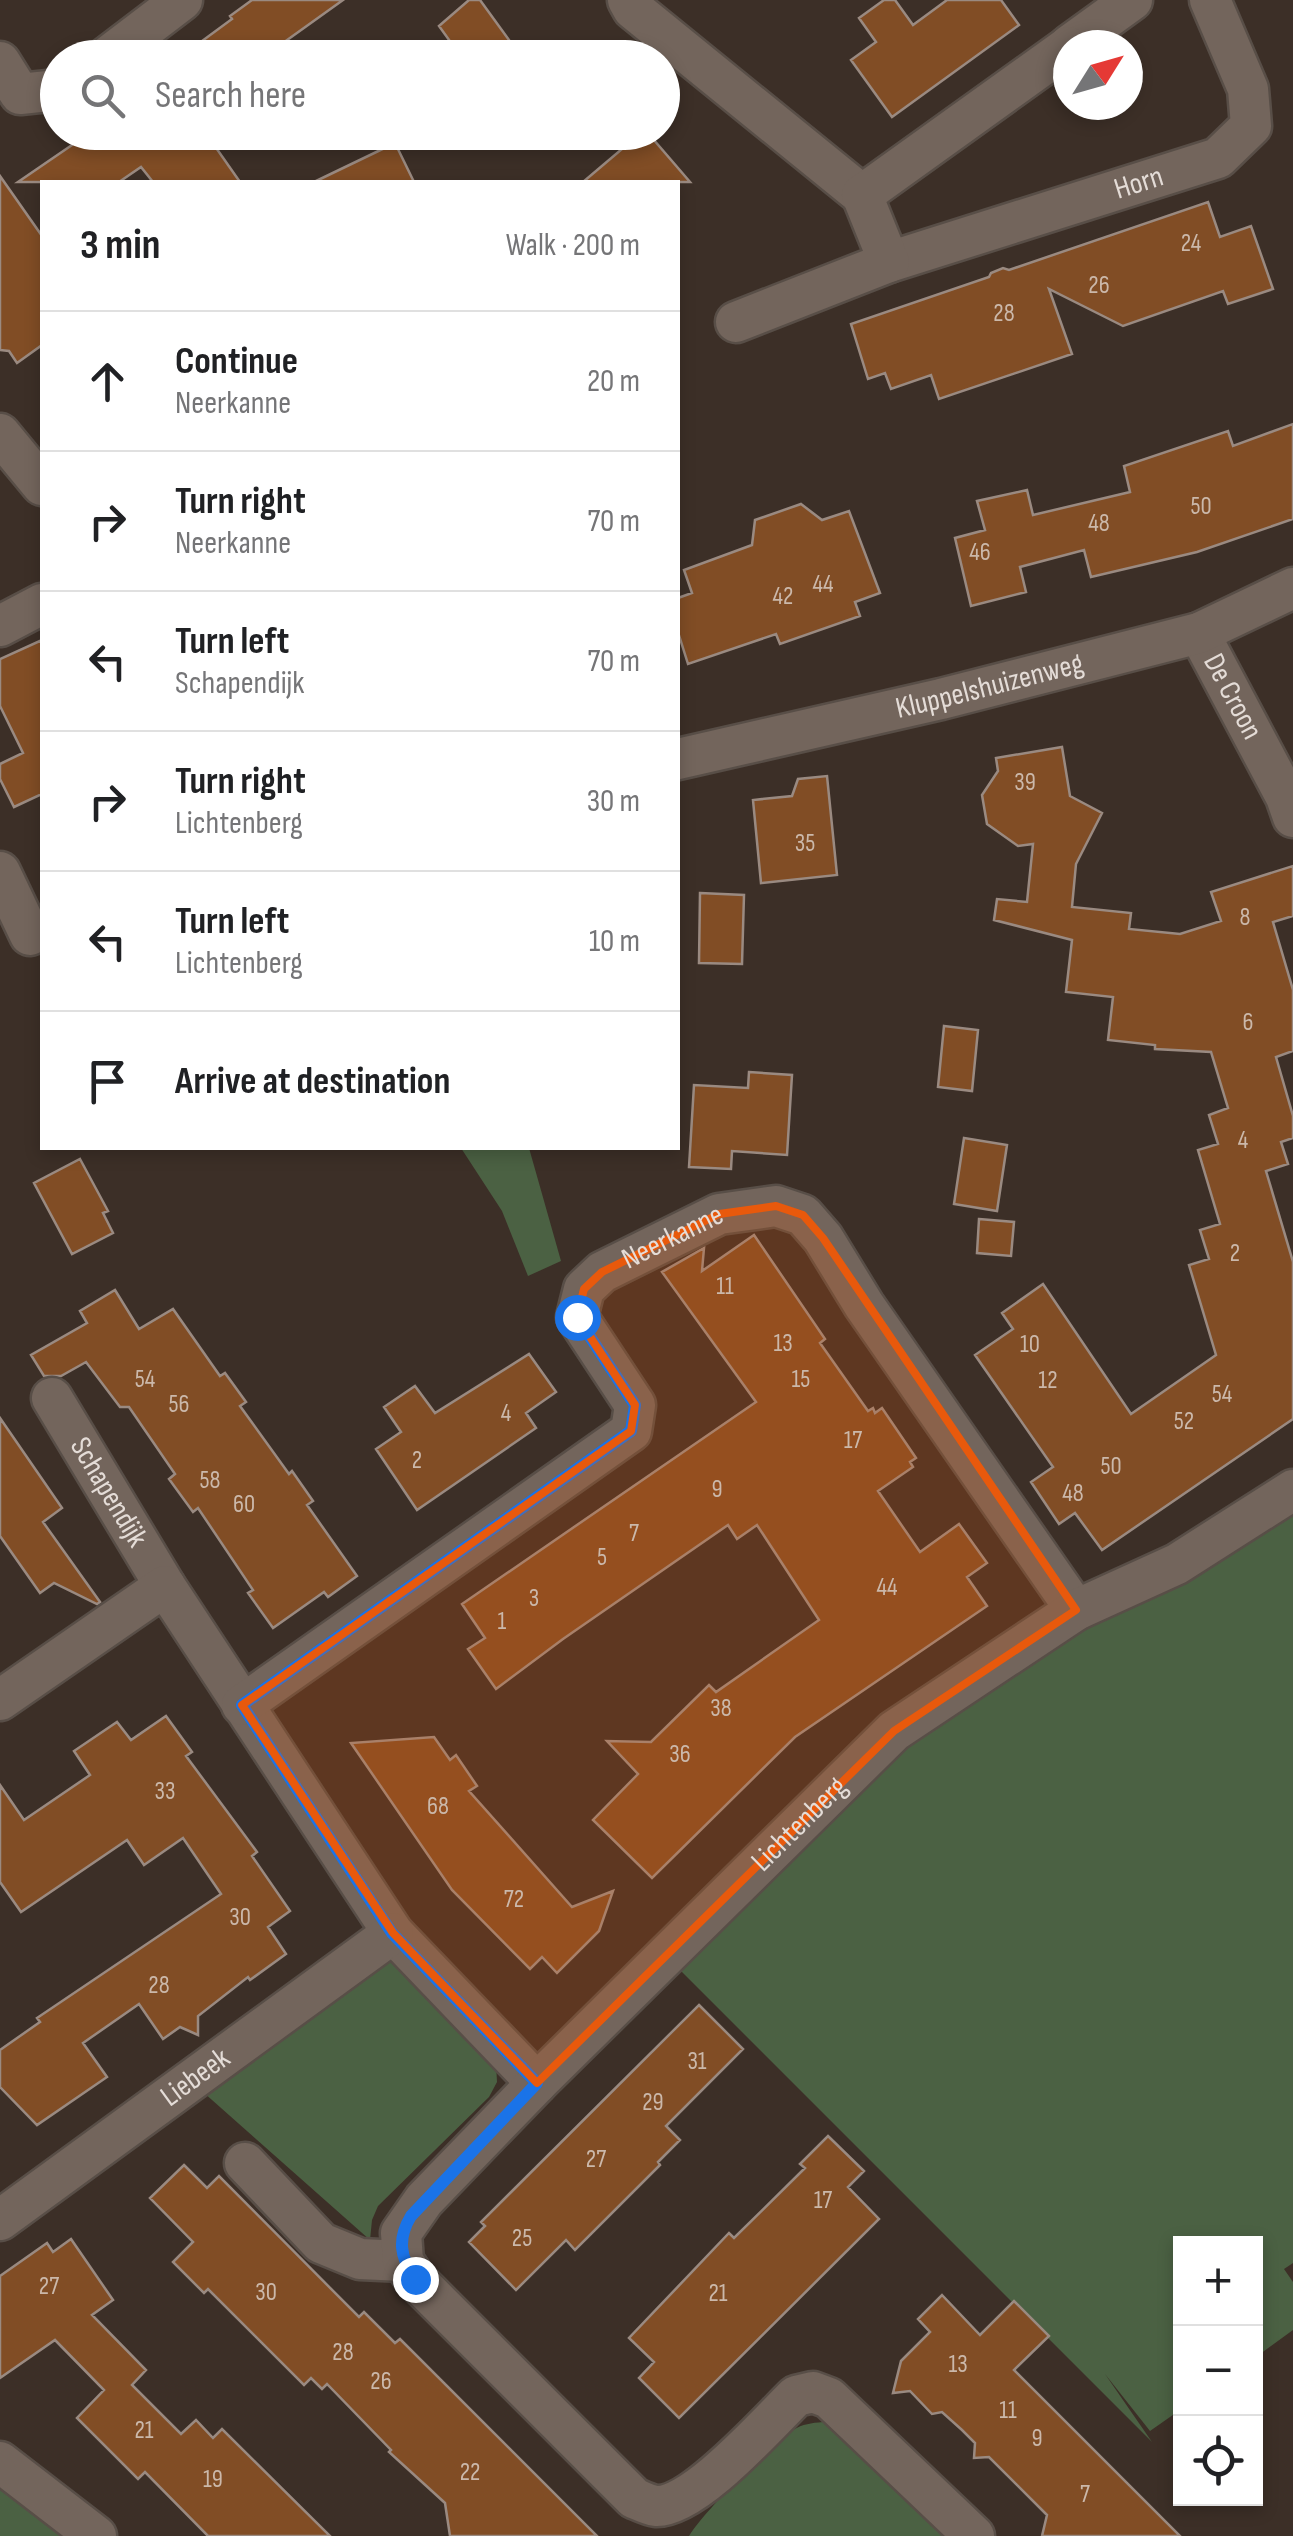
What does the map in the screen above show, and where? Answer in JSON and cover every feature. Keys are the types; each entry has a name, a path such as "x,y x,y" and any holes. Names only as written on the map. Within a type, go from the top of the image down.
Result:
{"street":[{"path":"130,40 182,0"},
{"path":"628,0 672,40"},
{"path":"1091,30 1132,0"},
{"name":"Horn","path":"736,322 889,262 1218,158 1251,126 1248,89 1210,0"},
{"path":"680,47 862,195 889,262"},
{"path":"862,195 1053,58"},
{"path":"0,62 20,94 40,92"},
{"path":"0,434 40,483"},
{"name":"Kluppelshuizenweg","path":"680,759 941,699 1199,633 1293,588"},
{"path":"0,626 40,605"},
{"name":"De Croon","path":"1199,633 1293,817"},
{"path":"0,872 24,937"},
{"name":"Neerkanne","path":"242,1705 631,1431 635,1405 577,1317 584,1289 602,1272 719,1214 746,1208 776,1206 803,1215 823,1238 864,1305 1076,1610"},
{"name":"Schapendijk","path":"52,1398 165,1586 392,1933 537,2083"},
{"name":"Lichtenberg","path":"403,2262 401,2233 411,2216 537,2083 894,1731 1076,1610 1177,1564 1293,1490"},
{"path":"0,1700 165,1586"},
{"name":"Liebeek","path":"0,2220 392,1933"},
{"path":"245,2163 322,2243 360,2259 403,2262 415,2279 660,2521 706,2483 796,2396 813,2392 830,2398 974,2536"},
{"path":"0,2462 96,2536"}],"highlighted area":[{"path":"776,1206 803,1215 823,1238 1076,1610 894,1731 537,2083 393,1933 242,1705 631,1431 635,1405 577,1317 584,1289 602,1272 719,1214"}],"green space":[{"path":"462,1150 530,1150 561,1261 528,1276 502,1211"},
{"path":"1293,1498 1293,2263 1284,2269 1293,2282 1293,2330 1263,2352 1263,2236 1173,2236 1173,2415 1150,2431 1105,2374 1152,2442 669,1959 848,1777 1100,1604"},
{"path":"397,1956 496,2063 497,2082 489,2097 378,2206 370,2240 203,2092"},
{"path":"823,2422 836,2426 947,2536 689,2536 722,2496 782,2438 800,2426"},
{"path":"0,2471 83,2536 0,2536"}],"building":[{"path":"252,0 343,0 287,40 203,40 232,19 230,16"},
{"path":"469,0 480,0 509,40 449,40 439,26"},
{"path":"884,0 895,0 913,25 947,0 1001,0 1019,25 892,117 851,60 876,42 859,18"},
{"path":"65,150 218,150 239,180 151,180 141,167 122,180 18,182"},
{"path":"380,150 398,150 413,180 318,180"},
{"path":"621,150 662,150 690,182 680,180 585,180"},
{"path":"0,176 40,233 40,346 17,363 9,351 0,350"},
{"path":"1208,202 1220,237 1251,226 1273,289 1228,304 1223,291 1123,326 1049,289 1072,354 939,399 931,375 891,389 885,373 868,379 851,324 989,277 1003,268 1009,270"},
{"path":"1293,424 1293,519 1197,552 1091,577 1084,550 1020,567 1026,592 971,606 955,538 985,530 977,501 1027,490 1033,515 1130,492 1124,466 1228,431 1233,446"},
{"path":"801,504 822,520 849,511 880,593 855,602 860,616 780,644 776,634 688,664 680,638 680,597 692,593 684,570 752,545 755,520"},
{"path":"40,641 40,795 14,807 0,779 0,764 23,753 0,706 0,659"},
{"path":"1062,747 1070,796 1102,813 1076,864 1072,907 1131,913 1129,929 1180,934 1221,921 1211,892 1293,866 1293,916 1273,922 1293,990 1293,1051 1276,1057 1293,1116 1293,1138 1281,1142 1288,1164 1266,1171 1293,1262 1293,1419 1102,1550 1075,1513 1059,1524 1031,1482 1053,1467 975,1355 1013,1329 1002,1313 1043,1284 1131,1414 1216,1355 1189,1265 1209,1259 1200,1230 1220,1224 1198,1150 1218,1144 1209,1115 1228,1108 1211,1052 1155,1049 1155,1045 1108,1040 1113,997 1066,992 1072,940 994,920 997,899 1027,902 1033,844 1018,846 987,824 982,795 998,771 996,758"},
{"path":"827,776 837,875 761,883 753,800 792,796 798,779"},
{"path":"700,893 744,895 742,964 699,963"},
{"path":"944,1026 978,1030 972,1091 938,1087"},
{"path":"749,1072 792,1075 787,1155 732,1151 731,1169 689,1167 694,1085 748,1088"},
{"path":"964,1138 1007,1145 997,1211 954,1204"},
{"path":"80,1159 108,1211 103,1213 113,1233 72,1254 34,1183"},
{"path":"979,1219 1014,1222 1011,1256 977,1253"},
{"path":"754,1235 825,1339 820,1343 868,1411 873,1408 875,1413 882,1408 916,1458 910,1462 913,1467 878,1491 920,1552 959,1524 987,1563 967,1577 987,1606 795,1737 652,1878 593,1820 638,1774 607,1741 651,1742 709,1685 716,1692 819,1620 757,1525 737,1539 728,1525 496,1689 468,1649 485,1638 462,1604 756,1402 662,1272 704,1248 702,1271"},
{"path":"115,1290 139,1329 173,1309 220,1376 225,1373 246,1402 240,1406 313,1501 307,1505 357,1576 328,1597 324,1592 273,1628 248,1593 253,1590 198,1508 193,1512 169,1479 175,1474 129,1407 120,1407 86,1362 61,1376 44,1376 31,1355 87,1323 80,1311"},
{"path":"529,1354 556,1392 526,1413 536,1428 417,1510 376,1449 401,1432 384,1407 415,1386 435,1413"},
{"path":"0,1418 62,1508 43,1522 100,1602 97,1604 54,1583 40,1593 0,1536"},
{"path":"166,1716 192,1752 186,1756 257,1852 252,1856 290,1911 268,1927 286,1954 250,1980 248,1977 198,2016 198,2035 180,2027 163,2039 139,2004 83,2043 107,2077 37,2125 0,2087 0,2050 40,2022 37,2018 221,1894 183,1838 144,1865 127,1840 21,1912 0,1882 0,1785 24,1820 90,1775 74,1751 117,1722 131,1740"},
{"path":"434,1737 450,1760 456,1755 477,1786 469,1791 572,1907 613,1891 599,1931 557,1973 542,1957 530,1969 452,1890 351,1743"},
{"path":"699,2005 743,2049 666,2126 680,2140 658,2162 660,2165 575,2250 566,2240 516,2290 469,2242 485,2226 481,2222"},
{"path":"828,2136 864,2171 848,2187 879,2219 679,2418 639,2378 654,2362 629,2338 729,2233 734,2238 805,2168 800,2164"},
{"path":"184,2165 207,2188 219,2176 359,2317 364,2312 395,2343 400,2339 597,2536 450,2536 445,2503 389,2452 327,2384 322,2389 311,2378 304,2385 208,2289 204,2293 173,2262 193,2242 150,2198"},
{"path":"71,2239 113,2300 92,2315 146,2370 132,2385 181,2434 196,2420 213,2438 222,2429 330,2536 208,2536 145,2472 138,2479 77,2418 104,2390 55,2340 0,2378 0,2276 47,2243 53,2252"},
{"path":"942,2295 980,2335 1014,2301 1049,2336 1014,2370 1180,2536 1042,2536 1047,2515 989,2457 974,2458 975,2443 962,2430 942,2412 932,2414 910,2391 893,2393 901,2361 930,2332 918,2319"}],"route":[{"path":"415,2279 403,2262 401,2233 411,2216 537,2083 392,1933 242,1705 631,1431 635,1405 577,1317"}]}
